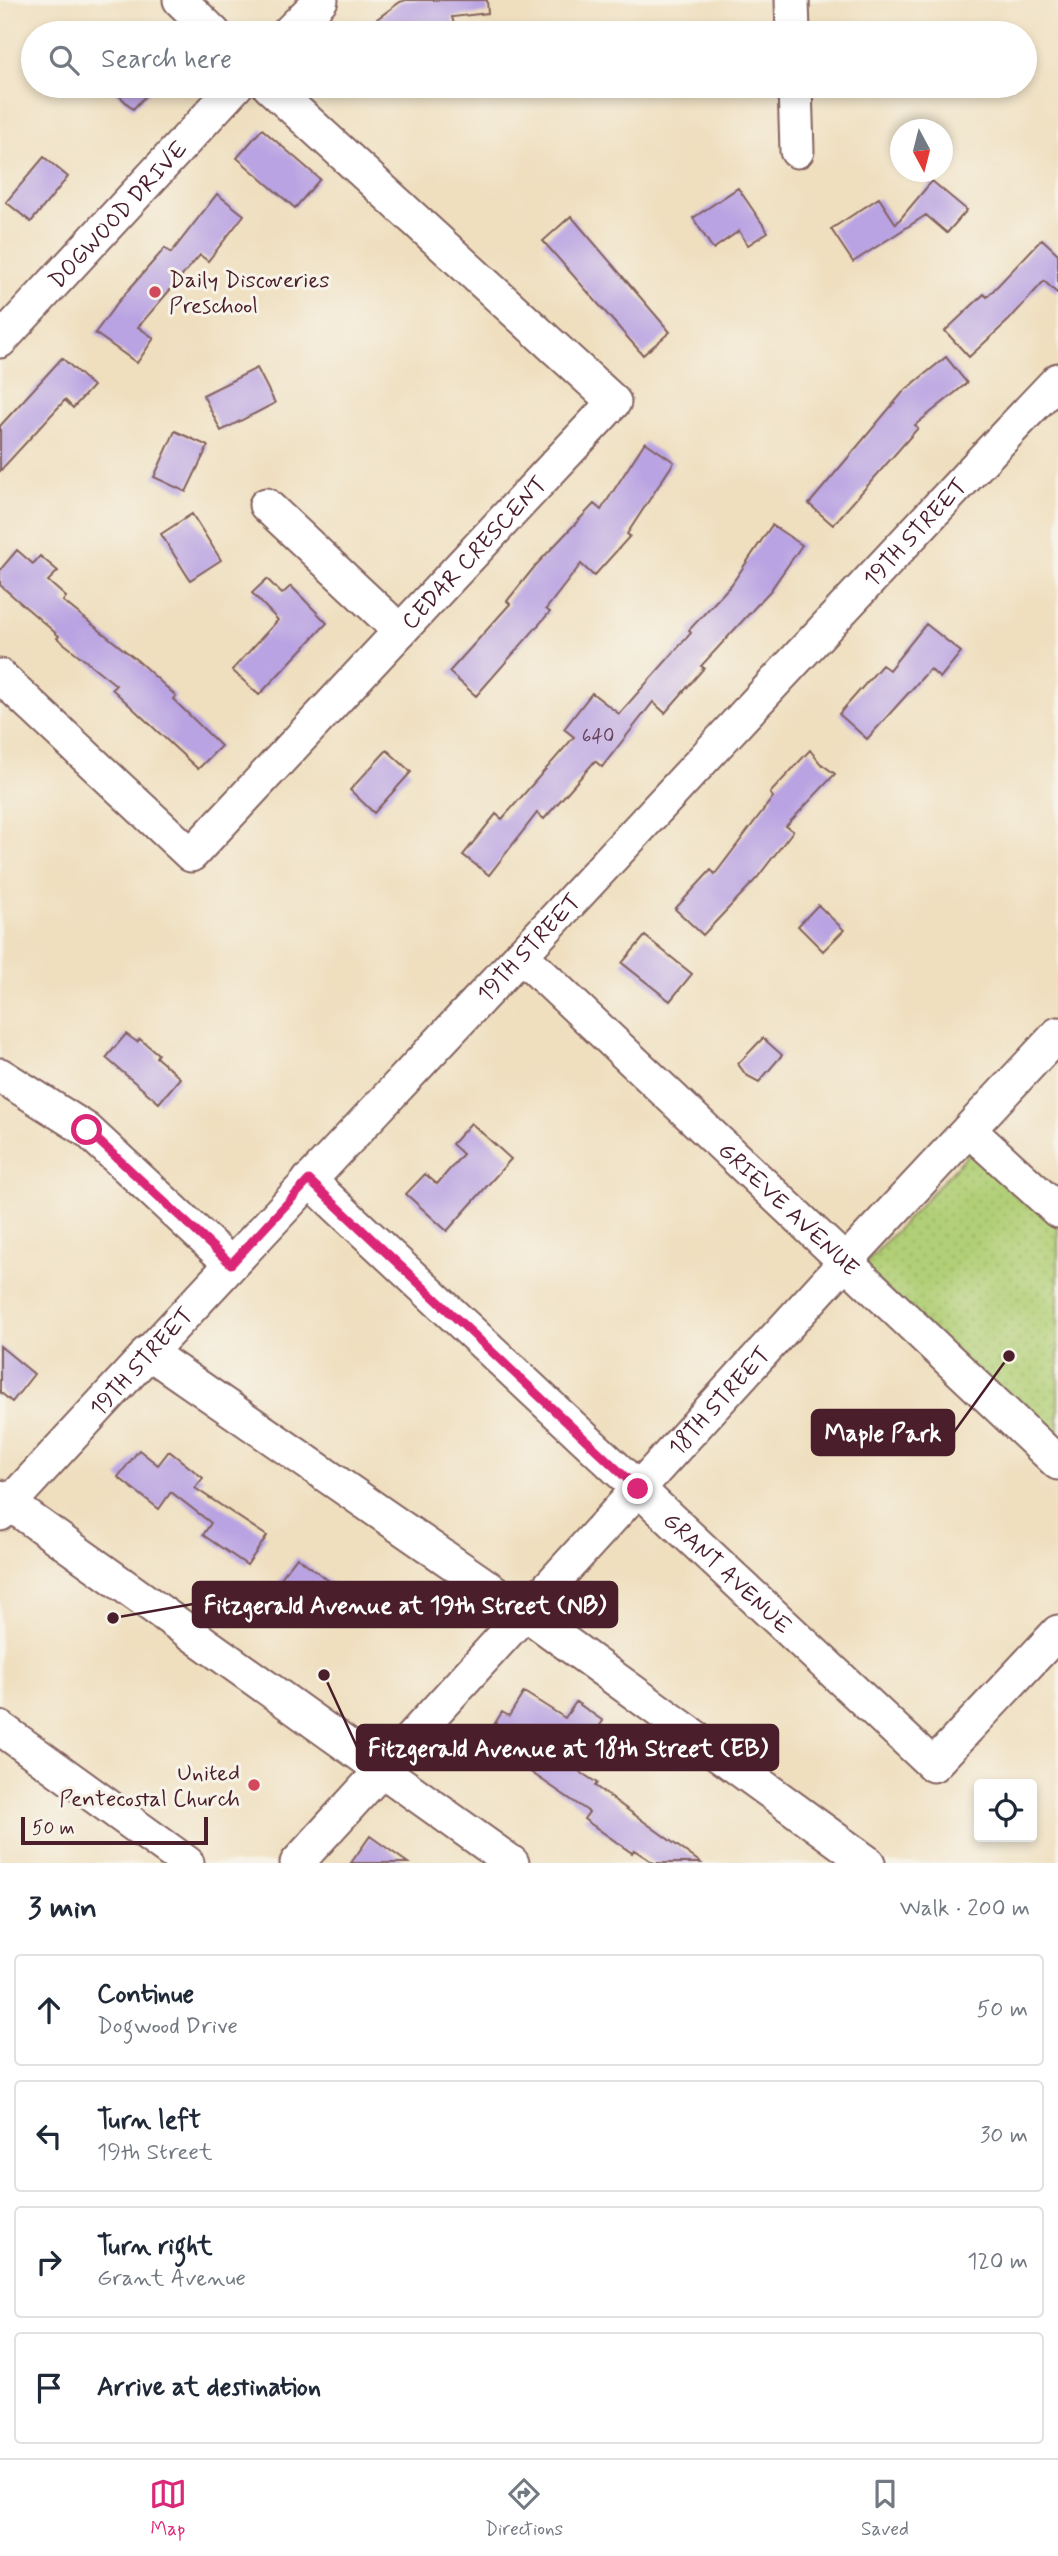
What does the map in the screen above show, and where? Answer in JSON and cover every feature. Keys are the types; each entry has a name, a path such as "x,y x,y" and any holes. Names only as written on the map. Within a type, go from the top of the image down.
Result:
{"street":[{"path":"180,0 202,21"},
{"path":"300,21 321,0"},
{"path":"792,0 793,21"},
{"name":"DOGWOOD DRIVE","path":"0,341 225,98"},
{"name":"CEDAR CRESCENT","path":"0,676 191,855 614,402 282,98"},
{"path":"795,98 797,151"},
{"name":"19TH STREET","path":"3,1505 1058,380"},
{"path":"266,505 400,631"},
{"name":"GRIEVE AVENUE","path":"521,955 1058,1463"},
{"name":"18TH STREET","path":"297,1863 845,1262 1058,1034"},
{"path":"0,1075 87,1130 231,1264"},
{"path":"969,1130 1058,1210"},
{"name":"GRANT AVENUE","path":"309,1180 933,1765 1058,1632"},
{"path":"148,1352 525,1613 868,1863"},
{"path":"3,1505 512,1863"},
{"path":"0,1728 187,1863"}],"green space":[{"path":"976,1146 1058,1220 1058,1445 862,1267"}],"building":[{"path":"487,0 488,13 452,17 453,21 374,21 400,2"},
{"path":"122,98 144,98 133,109"},
{"path":"262,129 320,179 295,208 237,158"},
{"path":"44,157 68,177 31,222 6,202"},
{"path":"931,182 967,210 947,233 926,215 853,262 831,229 879,198 896,224"},
{"path":"738,188 768,232 748,245 739,231 713,249 693,218"},
{"path":"217,194 244,215 208,261 200,255 138,327 154,338 137,363 95,333 165,248 171,253"},
{"path":"571,216 670,332 643,355 543,241"},
{"path":"1042,239 1058,254 1058,294 1044,281 1009,320 969,357 945,331 984,294 987,297"},
{"path":"946,357 967,383 915,425 918,428 833,525 809,504 904,391"},
{"path":"62,358 93,386 73,408 65,400 0,471 0,426"},
{"path":"257,368 275,403 221,431 203,395"},
{"path":"175,431 208,446 186,492 154,477"},
{"path":"645,442 674,462 627,534 630,536 594,576 581,564 546,609 550,612 476,696 449,672 510,604 507,601 536,565 594,504 601,510"},
{"path":"192,514 221,560 190,580 161,534"},
{"path":"772,525 802,545 770,591 701,666 704,668 665,713 653,702 602,767 595,761 544,819 537,813 489,875 463,855 496,814 502,819 574,737 564,729 592,693 619,714 691,633 689,630 731,585"},
{"path":"17,550 33,564 40,556 58,571 48,581 66,597 63,601 138,661 176,696 173,699 221,746 198,769 112,689 116,685 57,638 59,636 0,585 0,570"},
{"path":"267,579 282,594 291,586 327,623 259,695 232,670 278,620 252,593"},
{"path":"926,624 961,652 940,678 930,669 867,739 839,714 882,665 889,670"},
{"path":"387,750 411,772 374,813 350,790"},
{"path":"810,750 820,763 835,774 786,826 793,831 757,878 703,935 675,909 711,870 715,874 773,797 770,793"},
{"path":"818,905 844,930 823,951 798,926"},
{"path":"645,936 692,974 670,1001 622,963"},
{"path":"126,1034 137,1042 140,1039 180,1078 159,1103 106,1058"},
{"path":"763,1038 782,1055 759,1082 746,1075 738,1064"},
{"path":"471,1123 511,1159 447,1231 406,1194 425,1174 437,1184 463,1154 452,1144"},
{"path":"0,1346 34,1374 12,1402 0,1392"},
{"path":"139,1450 158,1465 169,1451 203,1478 195,1488 267,1536 247,1565 203,1535 211,1523 171,1492 159,1509 118,1477"},
{"path":"297,1557 353,1599 333,1625 278,1582"},
{"path":"524,1692 565,1718 576,1702 603,1721 571,1766 701,1863 654,1863 634,1850 632,1853 584,1819 589,1812 529,1771 530,1769 484,1741 502,1712 509,1716"},
{"path":"370,1836 408,1863 351,1863"}],"place":[{"name":"Daily Discoveries Preschool","path":"155,292"},
{"name":"Maple Park","path":"1009,1356"},
{"name":"Fitzgerald Avenue at 19th Street (NB)","path":"113,1618"},
{"name":"Fitzgerald Avenue at 18th Street (EB)","path":"324,1675"},
{"name":"United Pentecostal Church","path":"254,1785"}],"route":[{"path":"87,1130 231,1264 309,1180 638,1489"}]}
